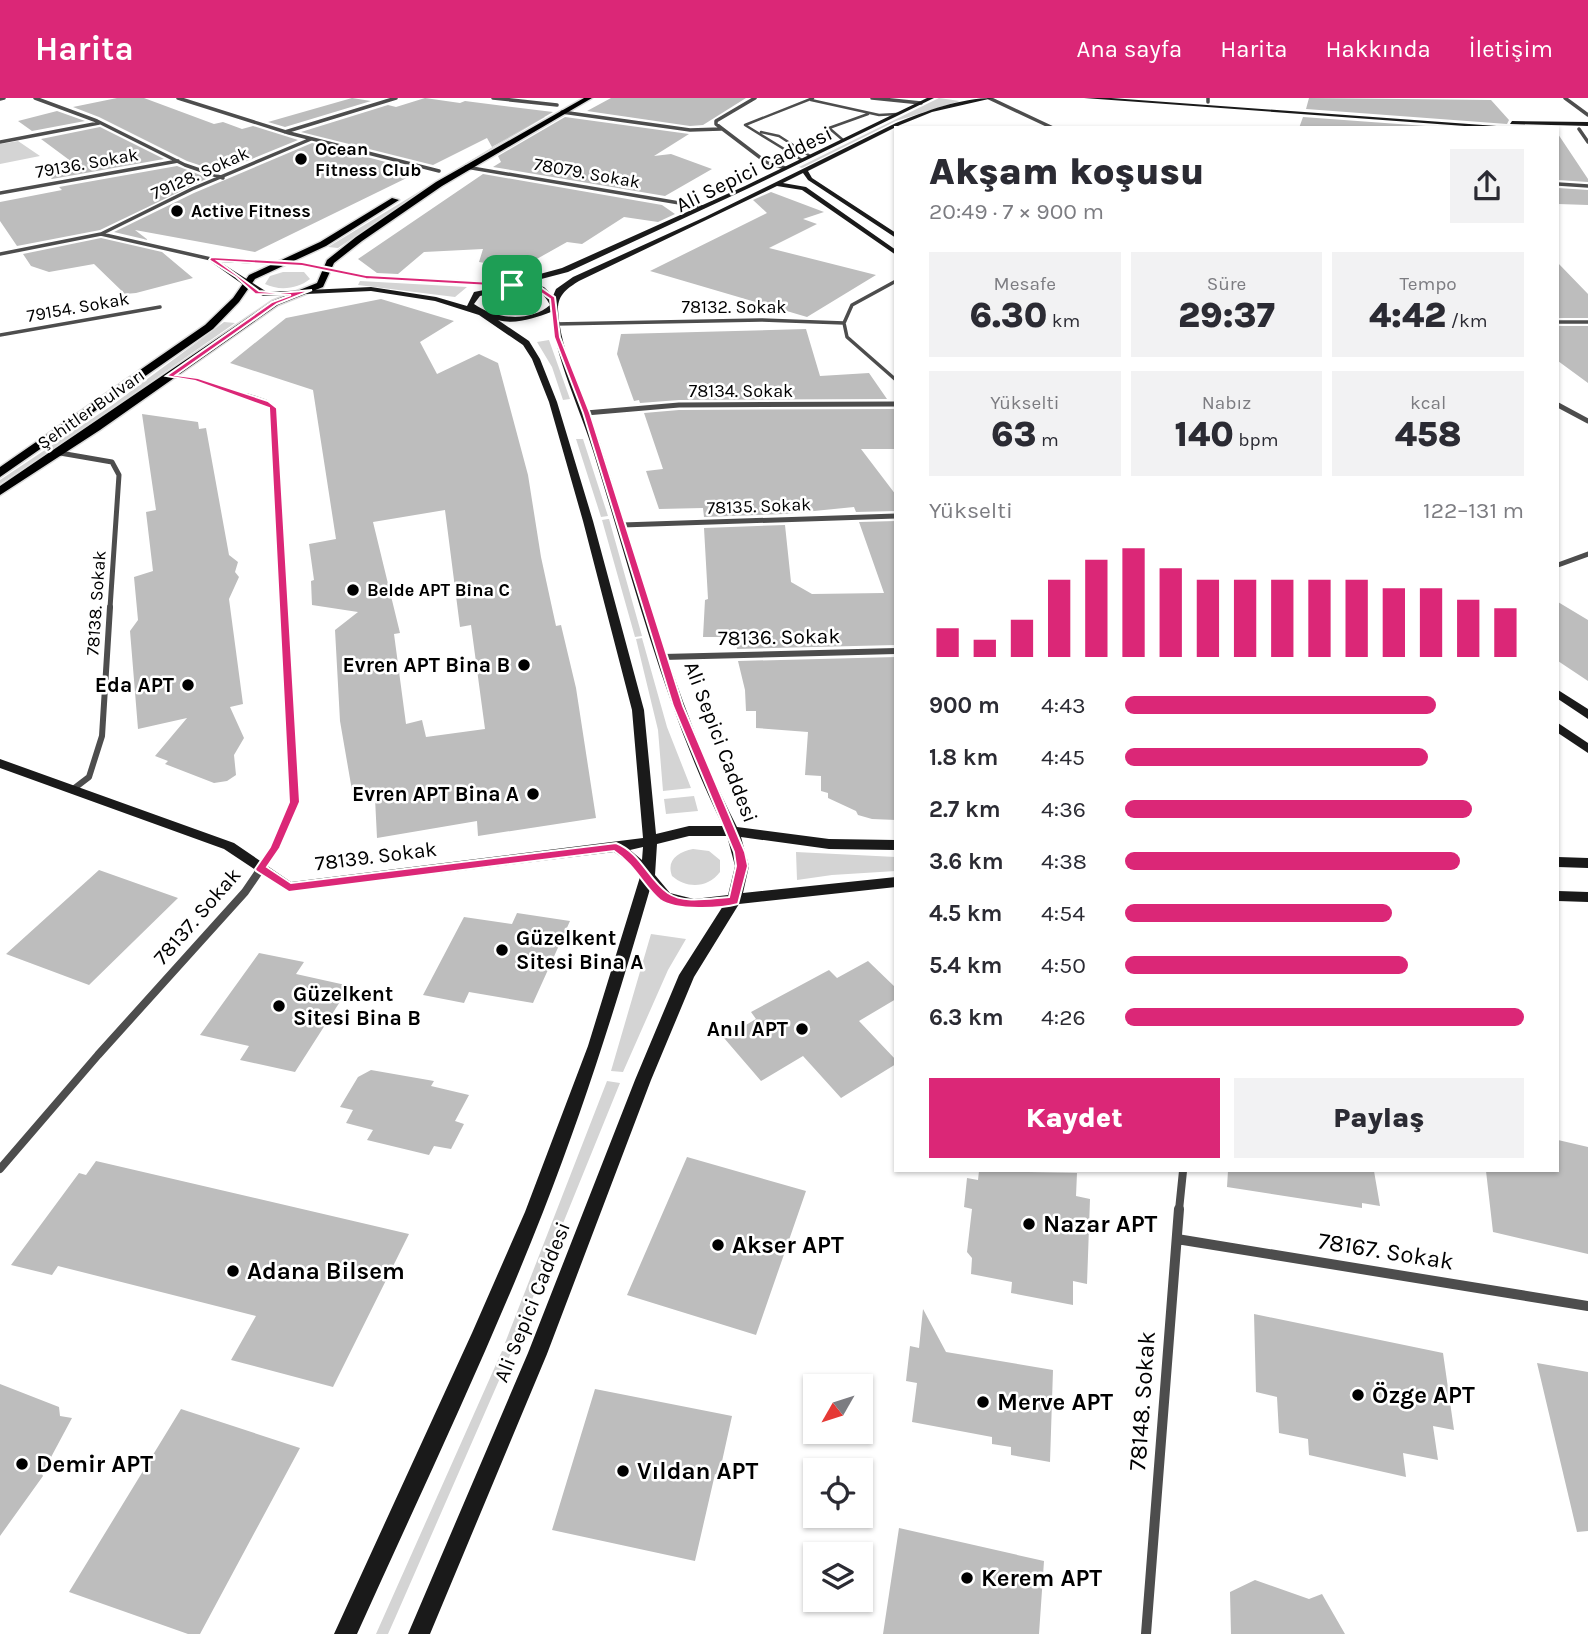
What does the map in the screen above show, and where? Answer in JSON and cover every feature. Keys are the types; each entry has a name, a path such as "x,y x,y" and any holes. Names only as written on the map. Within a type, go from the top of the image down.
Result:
{"main road":[{"path":"309,290 324,281 330,262 359,239 560,108 570,98"},
{"path":"537,116 589,98"},
{"name":"Ali Sepici Caddesi","path":"345,1634 479,1340 534,1212 596,1046 648,874 650,841 638,710 589,521 553,402 536,359 526,343 470,306 477,295 565,270 931,98"},
{"name":"Ali Sepici Caddesi","path":"896,126 914,117 989,98"},
{"path":"1087,98 1492,126"},
{"path":"1158,98 1588,126"},
{"path":"1559,128 1579,129 1588,126"},
{"name":"Ali Sepici Caddesi","path":"419,1634 537,1354 643,1080 687,975 734,901 742,866 732,831 710,787 678,706 586,413 557,337 554,305 559,291 576,279 894,127"},
{"path":"435,174 450,165"},
{"path":"805,171 810,179 894,235"},
{"path":"778,184 804,188 894,252"},
{"path":"280,264 323,244 400,196"},
{"path":"211,259 302,264 366,277 512,285 540,289 548,293 554,305 542,313 515,319 495,318 453,303 404,293 350,289 266,294 257,292 211,259"},
{"name":"Şehitler Bulvarı","path":"0,474 192,340 219,319 252,277 280,264"},
{"name":"Şehitler Bulvarı","path":"0,491 60,453 275,303 309,290"},
{"path":"1559,695 1588,715"},
{"path":"1559,728 1588,749"},
{"name":"78139. Sokak","path":"0,764 229,846 289,887 650,841"},
{"path":"650,841 689,831 732,831 829,844 894,845"},
{"path":"616,847 648,874 654,887 665,897 694,904 894,882"},
{"path":"1559,862 1588,863"},
{"path":"1559,896 1588,897"}],"street":[{"path":"35,98 100,123 178,162 223,178"},
{"path":"40,100 54,98"},
{"path":"180,99 188,98"},
{"path":"284,132 396,98"},
{"path":"493,98 690,130 721,129"},
{"path":"755,98 716,121 721,129 766,162 785,168"},
{"path":"872,98 921,103"},
{"path":"989,98 1049,126"},
{"path":"1565,98 1588,115"},
{"path":"180,99 284,132 435,174"},
{"path":"0,142 100,123"},
{"path":"1579,129 1588,142"},
{"name":"79128. Sokak","path":"101,234 192,189 311,139"},
{"name":"79136. Sokak","path":"0,193 178,162"},
{"name":"78079. Sokak","path":"466,167 703,207"},
{"path":"1559,184 1588,186"},
{"path":"0,254 101,234 211,259"},
{"path":"894,282 852,305 844,323 846,337 894,378"},
{"name":"79154. Sokak","path":"0,335 160,307"},
{"name":"78132. Sokak","path":"555,324 761,320 844,323"},
{"path":"1559,322 1588,322"},
{"name":"78137. Sokak","path":"0,1169 98,1055 245,892 275,848 295,802 273,408 266,402 196,379 170,376"},
{"name":"78134. Sokak","path":"586,413 679,405 894,404"},
{"path":"1559,406 1588,421"},
{"name":"78138. Sokak","path":"60,453 112,462 119,475 102,736 89,777 72,790"},
{"name":"78135. Sokak","path":"622,525 894,516"},
{"path":"1559,565 1588,554"},
{"name":"78136. Sokak","path":"663,657 894,651"},
{"name":"78148. Sokak","path":"1146,1634 1183,1172"},
{"name":"78167. Sokak","path":"1177,1239 1588,1306"}],"lane":[{"path":"802,160 746,123 811,99 874,114"},
{"path":"843,140 829,128 861,115 897,114"},
{"path":"754,130 779,136 810,156"}],"shaded area":[{"path":"939,98 960,101 896,121 802,168 799,167"},
{"path":"542,117 545,117 434,183 338,248 328,247"},
{"path":"18,141 40,156 0,164 0,144"},
{"path":"283,272 304,272 310,279 288,288 265,284 270,276"},
{"path":"360,281 467,287 455,297 358,285"},
{"path":"516,292 537,296 542,302 530,311 514,314 499,313 486,305 491,298"},
{"path":"224,322 235,323 0,484 0,480 111,406"},
{"path":"549,340 570,399 563,400 552,367 537,342"},
{"path":"576,439 583,439 608,516 601,517"},
{"path":"609,519 642,636 635,637 602,520"},
{"path":"642,638 667,727 691,788 663,791 658,730 636,639"},
{"path":"694,796 698,811 666,814 664,799"},
{"path":"693,849 709,851 720,860 720,872 703,884 691,885 672,876 672,861 683,852"},
{"path":"796,852 894,857 894,871 797,880"},
{"path":"651,934 686,939 668,970 623,1072 611,1071"},
{"path":"607,1081 620,1083 514,1344 505,1343"},
{"path":"502,1351 511,1353 388,1634 376,1634"}],"building":[{"path":"117,98 144,98 214,124 223,122 242,129 253,126 298,140 220,172 187,161 73,107"},
{"path":"352,98 371,101 285,127 268,122"},
{"path":"425,98 553,112 492,147 487,138 433,165 301,132 388,105 396,107"},
{"path":"611,98 746,98 703,125 690,126 587,111"},
{"path":"1309,98 1491,100 1509,120 1507,124 1306,109"},
{"path":"57,111 85,121 32,131 18,121"},
{"path":"565,117 689,134 654,156 671,154 712,169 665,196 493,167 501,162 498,156"},
{"path":"1303,117 1426,126 1300,126"},
{"path":"100,127 164,159 52,179 41,169 72,162 41,139"},
{"path":"1559,136 1588,179 1588,182 1559,180"},
{"path":"312,143 421,171 255,252 135,230 148,240 114,232 194,193"},
{"path":"177,166 208,178 100,230 17,246 0,221 0,202 62,190 59,187"},
{"path":"483,174 662,205 675,214 658,222 624,217 582,244 567,242 519,269 479,262 483,249 424,252 398,274 377,273 358,259"},
{"path":"1559,188 1588,190 1588,205 1559,204"},
{"path":"771,192 824,212 803,219 817,224 769,248 876,275 807,317 650,271 767,213 753,200"},
{"path":"101,238 162,252 193,278 125,294 94,264 49,272 31,266 23,254"},
{"path":"1559,264 1588,294 1588,318 1559,318"},
{"path":"381,299 454,321 420,342 437,374 479,354 498,363 528,475 541,557 556,626 561,625 576,688 596,818 478,836 477,821 377,838 375,798 354,802 340,721 335,630 358,612 312,605 311,581 314,580 309,544 336,539 313,390 230,363 286,318","holes":["445,510 460,627 471,625 485,729 426,737 422,720 406,724 394,634 400,633 373,522"]},
{"path":"1559,326 1588,326 1588,383 1559,362"},
{"path":"806,329 820,376 869,373 887,399 679,400 640,403 639,400 634,401 617,354 621,334"},
{"path":"894,409 894,449 861,449 894,492 894,511 856,512 854,507 784,514 704,517 703,508 659,509 646,471 663,469 644,413 679,410"},
{"path":"142,414 198,422 199,429 206,428 229,555 238,562 235,572 239,577 229,599 243,704 230,707 244,738 234,755 236,775 227,781 214,783 165,764 168,761 155,756 187,718 138,729 130,631 138,620 134,577 153,571 146,512 156,510"},
{"path":"894,521 894,645 737,649 735,637 703,637 705,600 708,599 704,528 785,525 791,582 812,594 884,593 859,522"},
{"path":"1559,603 1588,620 1588,681 1559,662"},
{"path":"894,657 894,820 858,815 856,811 828,798 828,793 821,791 821,776 805,775 808,732 756,728 756,711 746,711 745,690 738,661"},
{"path":"99,870 178,898 89,985 6,954"},
{"name":"Güzelkent Sitesi Bina A","path":"517,913 570,921 533,1003 469,992 464,1003 423,995 464,917 512,924"},
{"name":"Güzelkent Sitesi Bina B","path":"259,953 304,962 296,974 350,986 295,1072 240,1060 249,1046 200,1035"},
{"name":"Anıl APT","path":"868,961 894,986 894,1000 859,1021 894,1058 894,1065 841,1098 803,1056 761,1081 724,1038 756,1019 751,1012 829,970 837,978"},
{"path":"371,1070 434,1081 431,1086 469,1095 455,1121 464,1124 451,1149 434,1146 429,1155 367,1140 373,1130 346,1123 353,1110 340,1107 358,1077"},
{"path":"1559,1140 1588,1147 1588,1254 1493,1232 1486,1172 1559,1172"},
{"name":"Akser APT","path":"687,1157 806,1191 756,1335 627,1295"},
{"name":"Adana Bilsem","path":"96,1161 409,1234 333,1387 231,1360 256,1316 58,1266 52,1275 11,1265 79,1173 86,1175"},
{"name":"Nazar APT","path":"979,1172 1077,1173 1076,1196 1090,1199 1087,1284 1073,1281 1073,1305 1011,1293 1012,1282 971,1274 972,1258 967,1252 972,1209 964,1207 967,1178 978,1180"},
{"path":"1228,1172 1374,1172 1380,1206 1362,1203 1362,1208 1227,1187"},
{"name":"Merve APT","path":"923,1309 946,1352 1053,1370 1050,1462 1011,1455 1011,1447 992,1444 992,1437 912,1422 917,1383 906,1381 910,1346 919,1348"},
{"name":"Özge APT","path":"1254,1314 1443,1353 1454,1430 1433,1426 1438,1460 1403,1453 1406,1477 1309,1455 1308,1439 1279,1433 1277,1397 1256,1392"},
{"path":"1537,1363 1588,1372 1588,1531 1577,1532"},
{"name":"Demir APT","path":"0,1384 59,1407 60,1416 72,1418 43,1476 0,1536"},
{"name":"Vıldan APT","path":"595,1389 732,1416 719,1475 715,1474 695,1561 552,1530"},
{"path":"181,1409 300,1448 200,1634 188,1634 69,1592"},
{"name":"Kerem APT","path":"899,1528 1044,1561 1039,1634 883,1634"},
{"path":"1255,1580 1309,1599 1322,1594 1345,1634 1231,1634 1230,1592"}],"place":[{"name":"Ocean Fitness Club","path":"301,159"},
{"name":"Active Fitness","path":"177,211"},
{"name":"Belde APT Bina C","path":"353,590"},
{"name":"Evren APT Bina B","path":"524,665"},
{"name":"Eda APT","path":"188,685"},
{"name":"Evren APT Bina A","path":"533,794"},
{"name":"Güzelkent Sitesi Bina A","path":"502,950"},
{"name":"Güzelkent Sitesi Bina B","path":"279,1006"},
{"name":"Anıl APT","path":"802,1029"},
{"name":"Nazar APT","path":"1029,1224"},
{"name":"Akser APT","path":"718,1245"},
{"name":"Adana Bilsem","path":"233,1271"},
{"name":"Özge APT","path":"1358,1395"},
{"name":"Merve APT","path":"983,1402"},
{"name":"Demir APT","path":"22,1464"},
{"name":"Vıldan APT","path":"623,1471"},
{"name":"Kerem APT","path":"967,1578"}],"route":[{"path":"211,259 302,264 366,277 512,285 540,289 553,298 557,337 586,413 678,706 739,852 742,866 734,901 694,904 665,897 654,887 648,874 616,847 289,887 260,869 275,848 295,802 273,408 266,402 196,379 170,376 275,303 309,290 280,295 257,292 211,259"}]}
